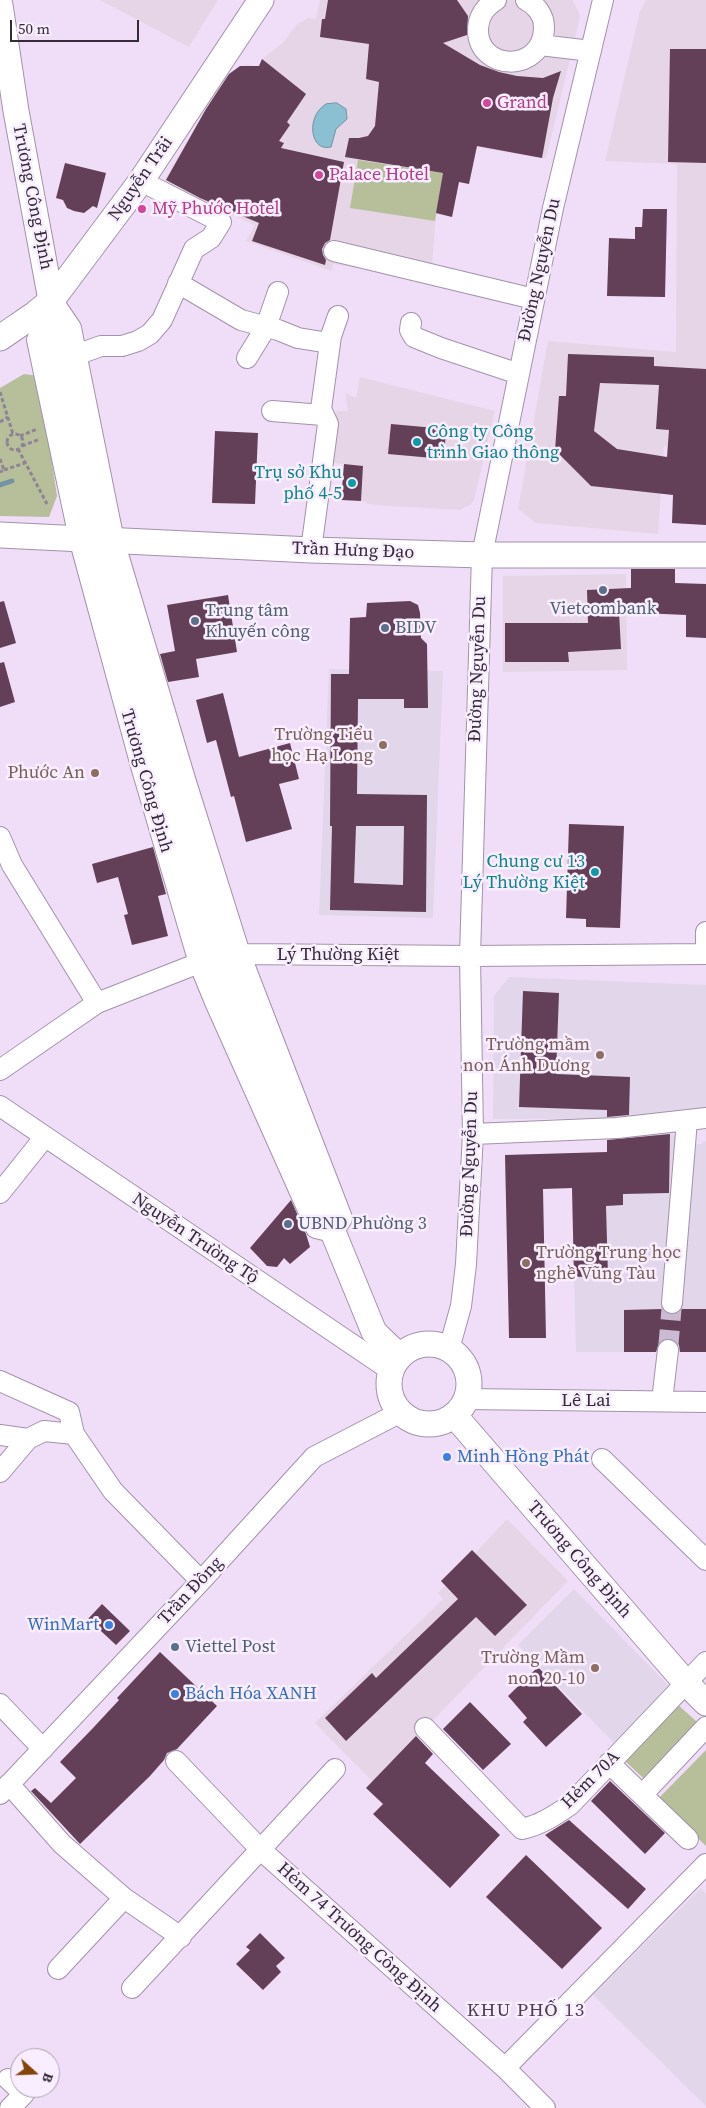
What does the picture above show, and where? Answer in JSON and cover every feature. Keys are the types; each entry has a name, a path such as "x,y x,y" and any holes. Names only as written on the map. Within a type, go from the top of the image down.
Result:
{"main road":[{"name":"Nguyễn Trãi","path":"0,338 36,314 52,300 142,181 261,0"},
{"name":"Trương Công Định","path":"0,5 16,111 52,300 61,362 96,539 168,793 219,958 374,1332 395,1363"},
{"name":"Trần Hưng Đạo","path":"0,535 311,550 482,555 706,555"},
{"path":"434,1344 450,1349 465,1366 469,1388 460,1407 446,1421 426,1425 416,1423 400,1412 394,1405 388,1388 395,1363 418,1345 434,1344"},
{"name":"Trương Công Định","path":"460,1407 686,1683 706,1703"}],"street":[{"path":"496,0 482,13 478,34 488,54 499,60 510,62 522,60 532,55 540,45 544,34 544,23 540,12 532,3 526,0"},
{"name":"Đường Nguyễn Du","path":"450,1349 461,1306 466,1264 474,1134 470,956 482,555 555,199 603,0"},
{"path":"540,45 591,51"},
{"path":"76,355 102,346 122,346 138,341 150,334 162,320 194,249 211,238 221,222 142,181"},
{"path":"334,251 534,299"},
{"path":"178,283 241,320 298,338 330,343"},
{"path":"247,358 266,327 278,292"},
{"name":"Trương Công Định","path":"52,300 71,328 76,355 96,539"},
{"path":"311,550 328,424 321,410 330,343 338,316"},
{"path":"411,323 410,330 414,337 519,374"},
{"path":"272,411 323,414"},
{"path":"0,837 12,865 97,1003"},
{"path":"706,932 706,954"},
{"name":"Lý Thường Kiệt","path":"0,1070 97,1003 219,958 706,954"},
{"name":"Nguyễn Trường Tộ","path":"0,1106 44,1138 395,1363"},
{"path":"474,1134 617,1128 696,1119 672,1303"},
{"path":"0,1194 44,1138"},
{"path":"662,1401 668,1350"},
{"path":"0,1381 69,1412 74,1434 113,1491 201,1581"},
{"name":"Lê Lai","path":"460,1407 662,1401 706,1402"},
{"name":"Trần Đồng","path":"4,1789 201,1581 314,1457 400,1412"},
{"path":"0,1472 28,1439 44,1431 74,1434"},
{"path":"0,1435 28,1439"},
{"path":"602,1459 706,1560"},
{"name":"Hẻm 70A","path":"425,1728 522,1829 552,1817 570,1805 706,1662"},
{"path":"0,1704 43,1749"},
{"path":"643,1794 706,1727"},
{"name":"Hẻm 74 Trương Công Định","path":"176,1761 261,1850 505,2068 545,2108"},
{"path":"609,1763 688,1838"},
{"path":"132,1988 335,1769"},
{"path":"4,1789 62,1844 124,1898 181,1936"},
{"path":"505,2068 706,1864"},
{"path":"58,1969 124,1898"},
{"path":"8,2079 24,2094 10,2108"}],"path":[{"path":"0,392 14,434 22,438 20,448 25,463 47,504"},
{"path":"0,422 8,417"},
{"path":"14,434 8,437 7,444 10,449 20,448 45,436"},
{"path":"0,459 2,471 25,463"}],"shaded area":[{"path":"100,0 218,0 189,47"},
{"path":"320,0 572,0 578,10 580,17 546,159 477,147 469,184 459,182 452,217 436,214 431,280 333,264 332,271 246,241 255,225 162,185 223,79 240,66 259,67 262,59 283,43 296,25 308,18 316,19"},
{"path":"646,0 706,0 706,449 664,446 658,534 536,523 518,509 548,341 676,352 677,164 605,161 640,11"},
{"path":"360,377 495,411 474,500 470,505 460,510 373,505 361,501 363,466 332,463 336,411 348,411 345,393 356,398"},
{"path":"626,574 627,670 503,672 503,576"},
{"name":"Trường Tiểu học Hạ Long","path":"329,669 443,671 433,918 319,915"},
{"name":"Trường mầm non Ánh Dương","path":"509,977 706,985 706,1114 663,1118 493,1119 494,996"},
{"path":"670,1133 692,1144 701,1144 706,1141 706,1352 576,1352 572,1202 609,1200 607,1134"},
{"path":"507,1519 568,1581 373,1782 315,1723 443,1599 438,1593"},
{"name":"Trường Mầm non 20-10","path":"574,1589 673,1690 617,1746 518,1645"},
{"path":"701,1888 706,1894 706,2106 593,1995"}],"green space":[{"path":"358,160 443,173 435,221 350,208"},
{"path":"24,374 39,376 57,496 49,517 0,516 0,388"},
{"path":"677,1704 706,1730 656,1790 625,1761"},
{"path":"706,1750 706,1846 658,1799"}],"water":[{"path":"337,103 346,109 347,119 336,129 331,147 321,146 313,135 315,117 318,111 326,104"}],"building":[{"path":"328,0 457,0 468,16 467,35 443,43 480,65 499,72 517,76 543,78 561,71 553,98 542,158 477,146 469,184 459,182 452,217 436,213 443,173 345,157 349,138 368,136 375,126 379,82 366,79 369,44 320,37 322,19 325,19"},
{"path":"670,49 706,49 706,163 668,162"},
{"path":"262,59 306,94 287,122 290,125 279,141 284,143 281,148 344,162 330,240 325,243 322,249 326,260 325,265 252,241 259,223 200,198 166,180 206,109 229,74 240,66 259,66"},
{"path":"65,163 106,173 97,208 93,206 84,213 74,211 67,208 63,200 56,198"},
{"path":"643,209 667,209 665,297 607,296 609,238 635,239 635,227 642,227"},
{"path":"568,354 654,357 654,366 706,369 706,525 672,523 673,495 591,486 555,450 559,396 566,396","holes":["600,383 659,385 656,429 669,430 667,457 617,449 594,431"]},
{"name":"Công ty Công trình Giao thông","path":"391,424 446,429 444,459 388,454"},
{"path":"215,431 258,433 255,504 212,503"},
{"name":"Trụ sở Khu phố 4-5","path":"344,464 363,466 361,501 341,500"},
{"path":"631,569 675,569 675,583 706,584 706,638 686,637 686,615 619,612 621,649 568,652 569,662 505,662 505,623 588,623 587,590 631,588"},
{"path":"228,595 237,652 196,659 199,677 168,682 160,654 175,651 167,605"},
{"path":"4,601 16,643 0,648 0,602"},
{"path":"410,601 418,605 421,638 427,644 428,708 404,708 404,699 358,699 357,794 427,795 426,912 330,910 332,826 330,826 331,674 349,674 350,618 366,617 367,603","holes":["356,826 404,826 403,885 354,883"]},
{"path":"4,662 15,702 0,707 0,663"},
{"path":"223,693 239,757 290,743 299,779 279,784 292,829 246,842 234,796 231,797 216,740 207,743 196,700"},
{"name":"Chung cư 13 Lý Thường Kiệt","path":"569,824 624,826 620,928 586,927 586,919 566,918"},
{"path":"153,847 166,894 158,896 168,936 132,945 124,915 128,914 118,877 97,883 92,864"},
{"path":"523,991 559,993 556,1074 630,1077 629,1115 607,1117 607,1110 519,1107"},
{"path":"670,1134 669,1193 623,1194 623,1205 606,1206 608,1276 574,1277 572,1188 543,1189 546,1338 509,1338 505,1155 607,1152 607,1140"},
{"name":"UBND Phường 3","path":"291,1200 310,1247 290,1264 284,1258 277,1267 267,1266 250,1248"},
{"path":"662,1309 672,1315 682,1309 706,1309 706,1352 680,1352 679,1345 675,1340 669,1338 659,1343 656,1352 624,1352 624,1310"},
{"path":"472,1550 527,1605 495,1636 476,1617 346,1741 325,1718 372,1673 376,1678 458,1599 441,1581"},
{"name":"WinMart","path":"102,1604 130,1631 116,1645 88,1619"},
{"path":"160,1652 217,1706 177,1749 167,1753 164,1760 150,1776 80,1844 31,1791 35,1788 51,1803 76,1778 60,1762 119,1700 117,1698"},
{"path":"538,1667 582,1714 546,1747 523,1722 527,1718 508,1696"},
{"path":"470,1702 511,1744 483,1770 443,1729"},
{"path":"416,1736 433,1754 425,1763 500,1835 450,1888 373,1814 383,1804 366,1788"},
{"path":"610,1781 665,1833 645,1854 591,1801"},
{"path":"569,1820 646,1889 628,1909 545,1835"},
{"path":"526,1855 602,1928 562,1969 486,1897"},
{"path":"260,1933 285,1958 276,1966 281,1972 263,1990 236,1964 250,1950 246,1947"}],"waterway":[{"path":"0,485 12,481"}],"tunnel":[{"path":"668,1350 672,1303"}],"place":[{"name":"Grand","path":"487,103"},
{"name":"Palace Hotel","path":"319,175"},
{"name":"Mỹ Phước Hotel","path":"142,209"},
{"name":"Công ty Công trình Giao thông","path":"417,442"},
{"name":"Trụ sở Khu phố 4-5","path":"352,483"},
{"name":"Vietcombank","path":"603,590"},
{"name":"Trung tâm Khuyến công","path":"195,621"},
{"name":"BIDV","path":"385,628"},
{"name":"Trường Tiểu học Hạ Long","path":"383,745"},
{"name":"Phước An","path":"95,773"},
{"name":"Chung cư 13 Lý Thường Kiệt","path":"595,872"},
{"name":"Trường mầm non Ánh Dương","path":"600,1055"},
{"name":"UBND Phường 3","path":"288,1224"},
{"name":"Trường Trung học nghề Vũng Tàu","path":"526,1263"},
{"name":"Minh Hồng Phát","path":"447,1457"},
{"name":"WinMart","path":"109,1625"},
{"name":"Viettel Post","path":"175,1647"},
{"name":"Trường Mầm non 20-10","path":"595,1668"},
{"name":"Bách Hóa XANH","path":"175,1694"}],"district":[{"name":"KHU PHỐ 13","path":"526,2011"}]}
